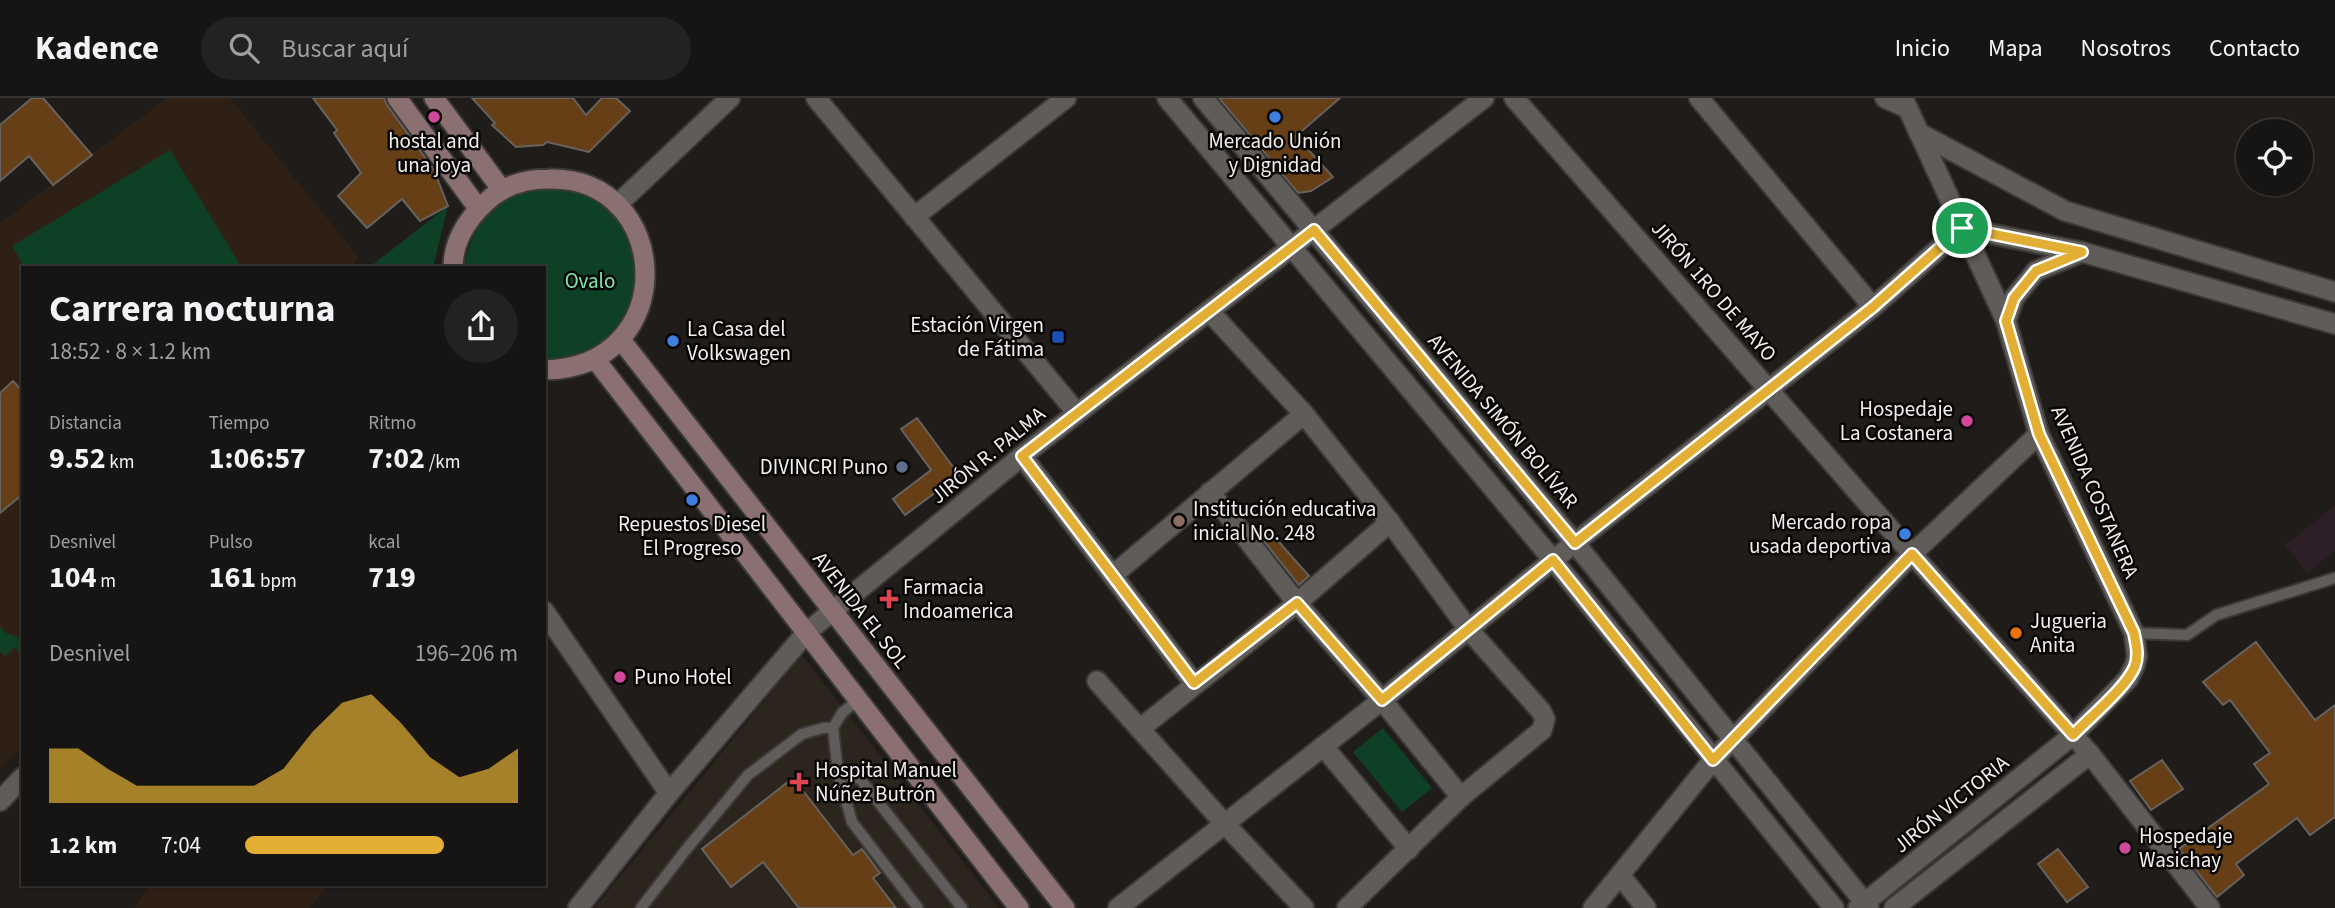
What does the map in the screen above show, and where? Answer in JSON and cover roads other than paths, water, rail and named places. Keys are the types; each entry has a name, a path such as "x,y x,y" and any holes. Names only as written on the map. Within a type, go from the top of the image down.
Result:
{"main road":[{"path":"397,98 478,208"},
{"path":"434,98 502,190"},
{"path":"453,266 461,232 478,208 502,190 531,179 562,178 592,187 617,205 635,229 645,257 646,286 637,315 621,340 595,359 565,370 546,370"},
{"name":"AVENIDA EL SOL","path":"621,340 1065,908"},
{"path":"595,359 1019,908"}],"street":[{"path":"617,205 730,98"},
{"path":"816,98 1077,413"},
{"path":"914,217 1066,98"},
{"path":"1167,98 1553,560 1834,908"},
{"name":"AVENIDA SIMÓN BOLÍVAR","path":"1203,98 1575,543 1864,906"},
{"name":"JIRÓN R. PALMA","path":"578,908 669,793 807,632 1022,456 1484,98"},
{"name":"JIRÓN 1RO DE MAYO","path":"1514,98 2090,754 2210,908"},
{"path":"1699,98 1873,307"},
{"path":"1885,98 1905,103"},
{"name":"AVENIDA COSTANERA","path":"1905,103 2006,321 2039,434 2134,633 2136,665 2128,679 2073,735"},
{"path":"1919,133 2065,211 2335,292"},
{"path":"1118,908 1873,307 1962,228 2082,252 2335,324"},
{"path":"2006,321 2014,298 2036,271 2082,252"},
{"path":"1209,311 1304,415 1390,522 1469,630 1541,711 1545,719 1542,730 1461,797 1347,908"},
{"path":"1113,575 1304,415"},
{"path":"1593,908 1713,760 1912,554 2039,434"},
{"path":"1022,456 1194,683"},
{"path":"1210,492 1297,603 1382,700 1461,797"},
{"path":"1141,728 1297,603 1390,522"},
{"path":"551,634 669,793"},
{"path":"1097,681 1304,908"},
{"name":"JIRÓN VICTORIA","path":"1864,906 2073,735"},
{"path":"1323,746 1409,849"},
{"path":"1894,908 2090,754"},
{"path":"0,801 21,780"},
{"path":"1620,875 1646,908"}],"lane":[{"path":"2134,633 2187,635 2216,615 2335,578"},
{"path":"859,699 842,713 833,728 838,774 852,822 918,908"},
{"path":"641,908 748,775 802,734 833,728"},
{"path":"838,774 860,779 962,908"}],"place":[{"name":"hostal and una joya","path":"434,117"},
{"name":"Mercado Unión y Dignidad","path":"1275,117"},
{"name":"Estación Virgen de Fátima","path":"1058,337"},
{"name":"La Casa del Volkswagen","path":"673,341"},
{"name":"Hospedaje La Costanera","path":"1967,421"},
{"name":"DIVINCRI Puno","path":"902,467"},
{"name":"Repuestos Diesel El Progreso","path":"692,500"},
{"name":"Institución educativa inicial No. 248","path":"1179,521"},
{"name":"Mercado ropa usada deportiva","path":"1905,534"},
{"name":"Farmacia Indoamerica","path":"889,599"},
{"name":"Jugueria Anita","path":"2016,633"},
{"name":"Puno Hotel","path":"620,677"},
{"name":"Hospital Manuel Núñez Butrón","path":"799,782"},
{"name":"Hospedaje Wasichay","path":"2125,848"}],"park label":[{"name":"Ovalo","path":"590,281"}]}
